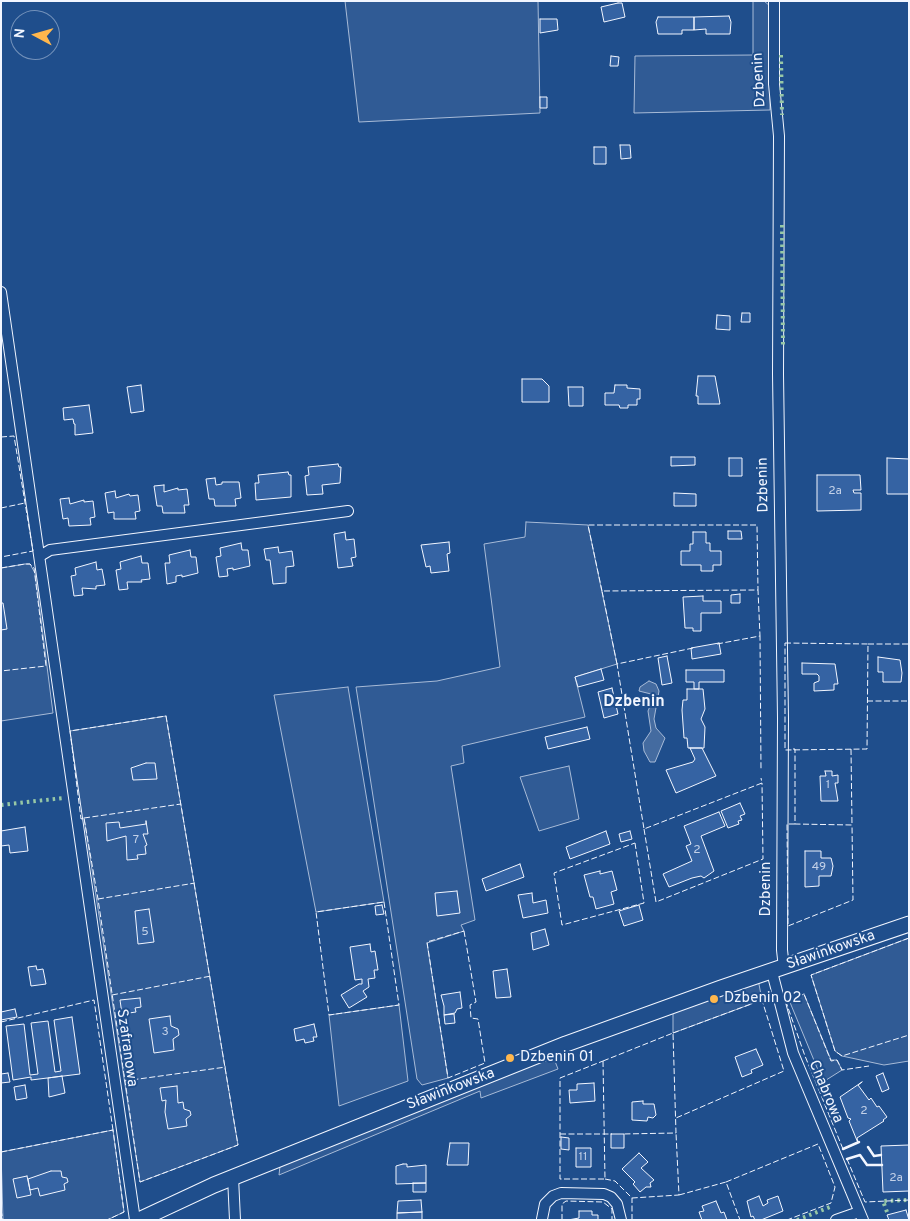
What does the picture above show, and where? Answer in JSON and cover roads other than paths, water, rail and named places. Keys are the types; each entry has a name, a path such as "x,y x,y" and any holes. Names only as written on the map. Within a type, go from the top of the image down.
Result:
{"street":[{"name":"Dzbenin","path":"774,1 774,84 779,136 778,374 782,718 782,950 778,970"},
{"name":"Szafranowa","path":"1,292 135,1220"},
{"path":"40,556 50,550 348,510"},
{"name":"Sławinkowska","path":"140,1220 234,1177 562,1046 721,988 909,924"},
{"name":"Chabrowa","path":"778,970 786,1032 861,1216"},
{"path":"234,1177 235,1220"},
{"path":"542,1219 545,1204 553,1196 561,1193 604,1194 611,1197 617,1204 621,1220"},
{"path":"836,1220 861,1216"}],"place":[{"name":"Dzbenin 02","path":"714,999"},
{"name":"Dzbenin 01","path":"510,1058"}],"district":[{"name":"Dzbenin","path":"634,703"}]}
